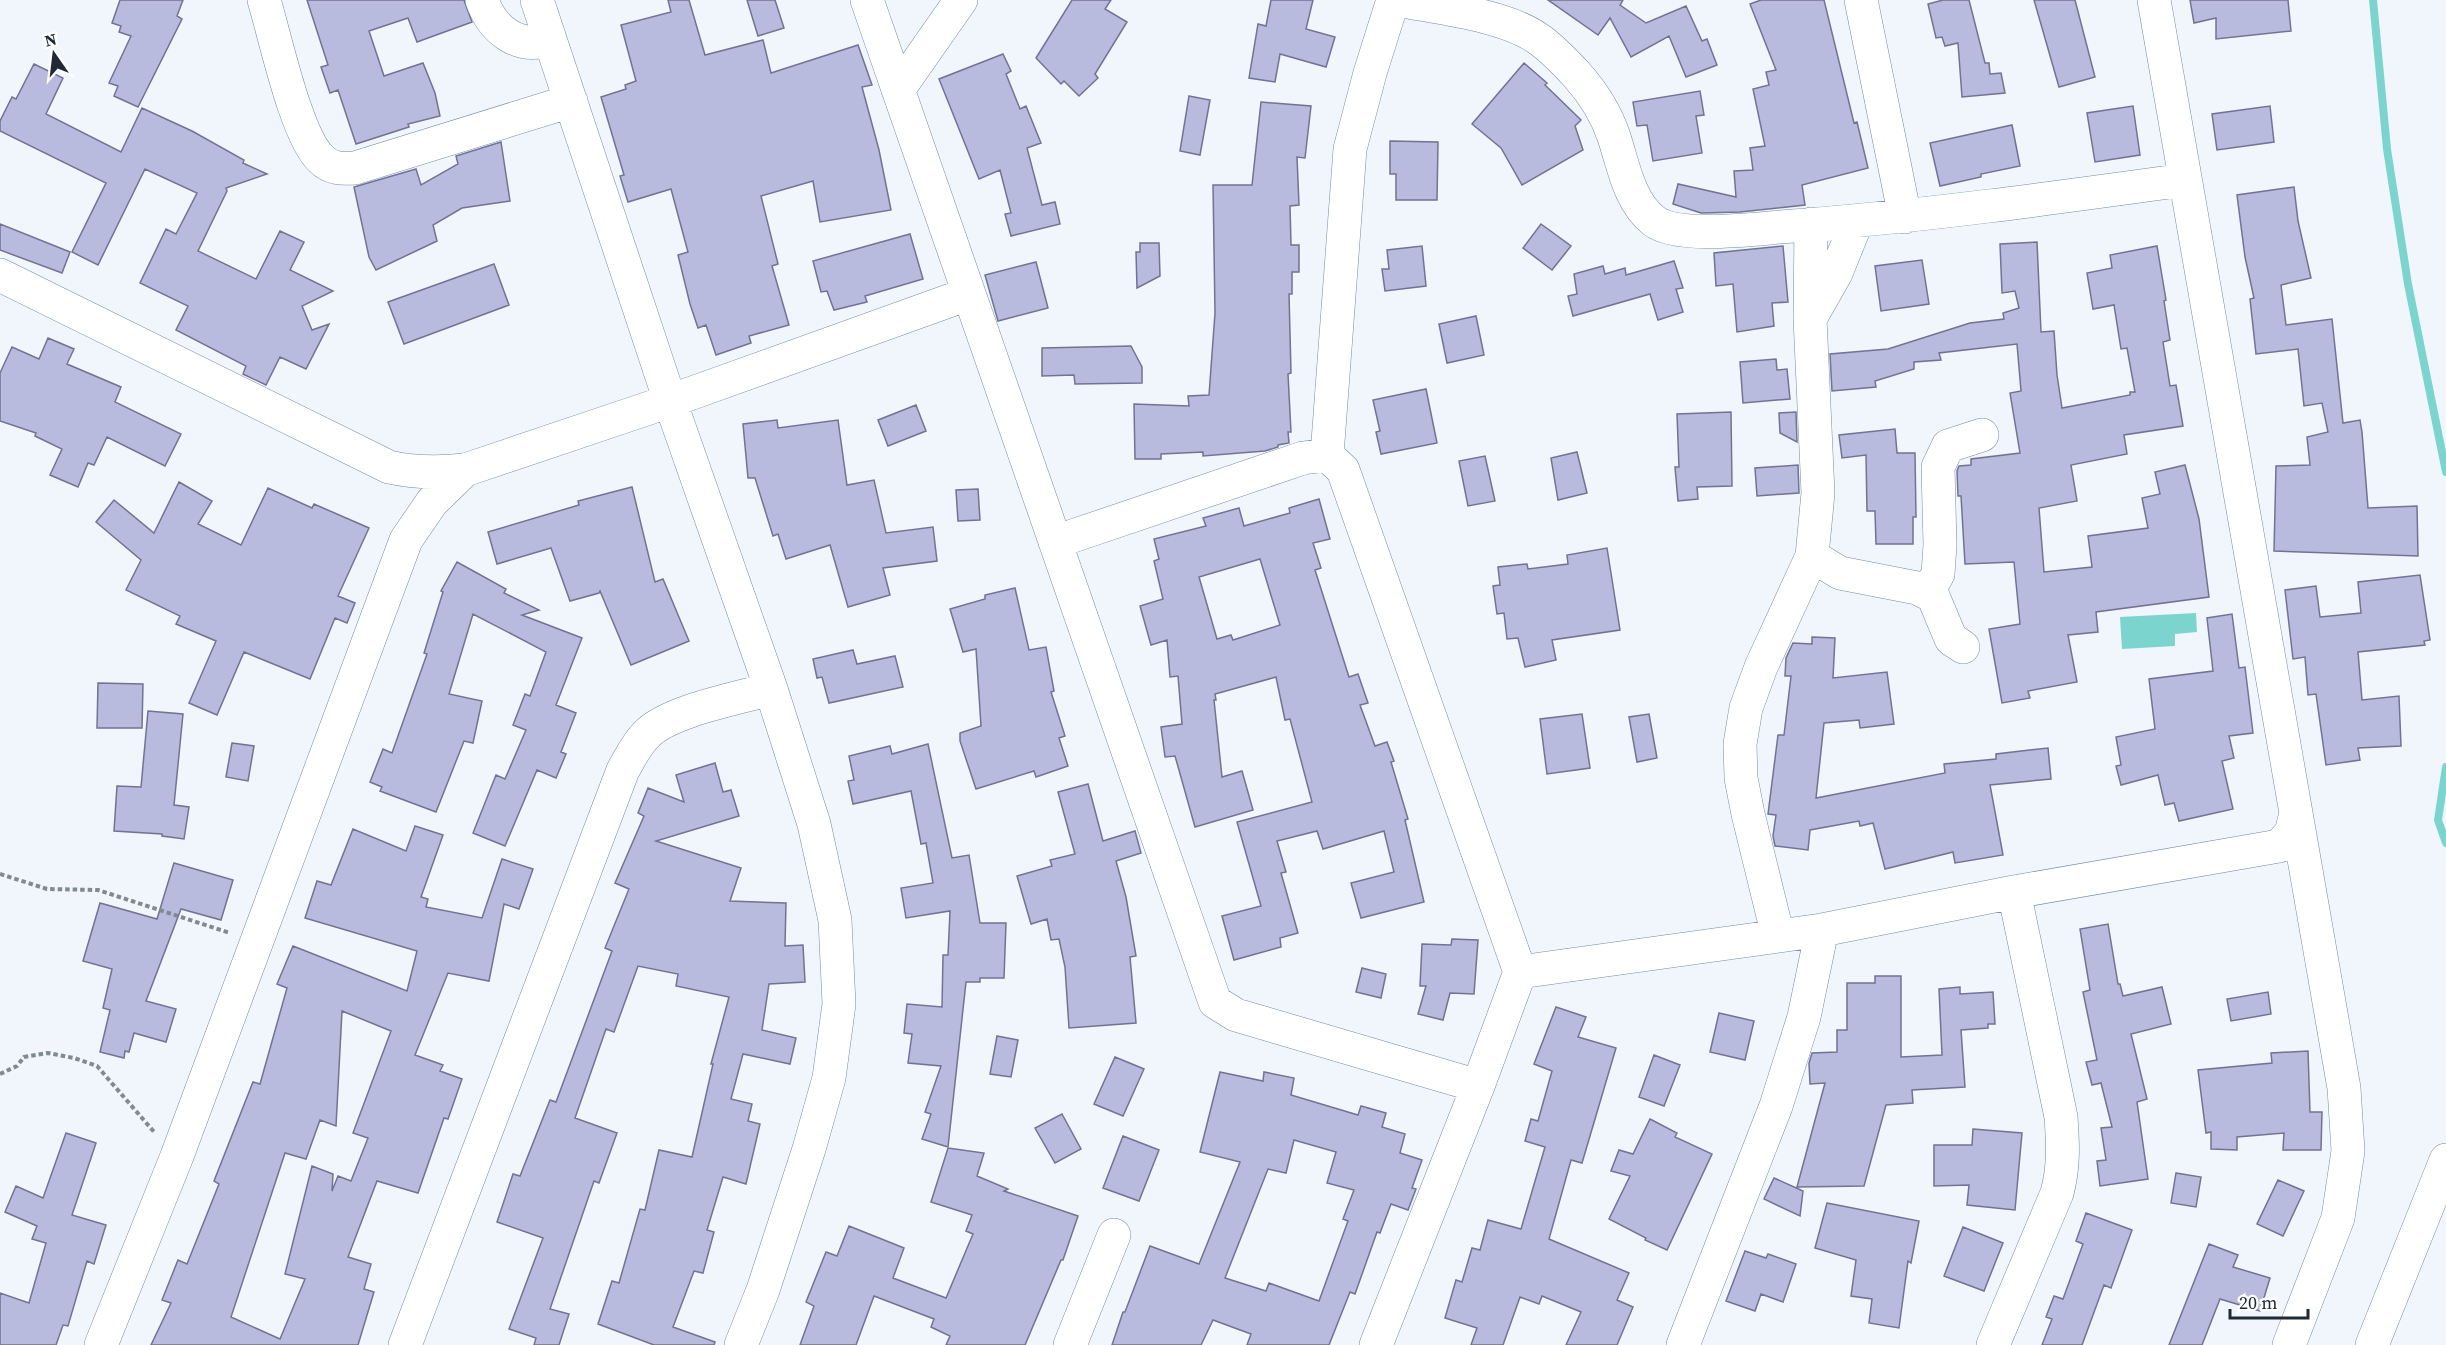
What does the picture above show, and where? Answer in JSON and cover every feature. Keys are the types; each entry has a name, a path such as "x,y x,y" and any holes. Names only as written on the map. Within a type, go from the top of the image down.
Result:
{"street":[{"path":"264,0 300,123 310,146 322,160 339,170 355,168 571,101"},
{"path":"482,0 492,21 501,32 514,39 529,42 550,39"},
{"path":"537,0 670,401 771,689 814,824 835,920 838,1004 829,1078 821,1113 763,1290 741,1345"},
{"path":"867,0 1215,1002 1236,1015 1478,1086"},
{"path":"898,90 961,0"},
{"path":"1376,1345 1478,1086 1520,972 1342,470 1327,454 1350,149 1370,73 1393,0"},
{"path":"1398,0 1498,20 1536,37 1563,60 1594,94 1613,134 1624,171 1638,203 1655,222 1681,230 1713,231 1905,217 2184,180"},
{"path":"1861,0 1905,217"},
{"path":"2154,0 2344,1088 2348,1151 2338,1218 2289,1345"},
{"path":"1810,318 1836,273 1857,221"},
{"path":"1778,936 1746,805 1741,778 1740,744 1746,708 1761,668 1812,556 1818,493 1810,318 1811,224"},
{"path":"0,275 389,467 413,472 439,473 465,470 670,401 968,294"},
{"path":"1927,593 1938,574 1940,545 1938,467 1948,446 1982,435"},
{"path":"1055,542 1303,458 1327,454"},
{"path":"100,1345 177,1155 406,540 432,502 465,470"},
{"path":"1812,556 1840,573 1917,588 1933,596 1952,639 1962,647"},
{"path":"405,1345 623,770 633,751 646,734 665,721 771,689"},
{"path":"1520,972 1822,930 2014,892 2279,846 2292,833 2296,813"},
{"path":"1993,1345 2057,1193 2064,1148 2061,1117 2014,892"},
{"path":"1683,1345 1776,1106 1804,1017 1822,930"},
{"path":"2372,1345 2446,1160"},
{"path":"1070,1345 1114,1235"}],"path":[{"path":"0,874 47,889 98,890 257,942"},
{"path":"0,1074 17,1066 24,1057 48,1053 75,1058 97,1066 177,1155"}],"shaded area":[{"path":"2196,613 2197,632 2175,634 2175,646 2122,649 2120,617"}],"building":[{"path":"120,0 183,0 177,16 182,19 138,107 114,96 118,86 109,83 131,36 119,32 121,26 112,23"},
{"path":"307,0 464,0 472,22 417,42 408,18 369,31 384,76 423,63 435,93 440,116 408,124 409,127 356,144 338,90 330,93 321,67 328,65"},
{"path":"668,0 689,0 705,55 763,40 771,73 858,45 872,85 862,87 879,150 891,210 820,222 813,181 761,196 778,264 772,266 789,325 749,336 751,343 716,355 706,325 698,328 690,304 678,255 688,252 671,189 628,202 620,176 624,175 601,97 626,89 625,85 636,81 621,25 671,12"},
{"path":"747,0 775,0 784,28 758,36"},
{"path":"1072,0 1111,0 1105,9 1127,22 1095,74 1098,78 1079,96 1064,81 1061,84 1036,58"},
{"path":"1271,0 1313,0 1306,29 1335,37 1326,67 1280,54 1275,82 1249,78 1258,24 1266,26"},
{"path":"1548,0 1623,0 1620,5 1646,23 1686,6 1702,41 1707,39 1717,65 1686,77 1669,36 1631,57 1610,18 1598,35"},
{"path":"1761,0 1824,0 1854,123 1857,122 1868,168 1802,185 1805,205 1740,212 1701,213 1673,204 1678,184 1736,197 1734,171 1753,170 1750,148 1765,146 1753,89 1769,85 1766,72 1776,70 1750,4"},
{"path":"1943,0 1969,0 1985,63 1989,63 1990,74 2001,73 2005,93 1962,97 1958,43 1945,46 1942,37 1936,38 1928,4"},
{"path":"2034,0 2075,0 2095,77 2059,87"},
{"path":"2190,0 2288,0 2291,31 2216,39 2216,18 2194,23"},
{"path":"1003,54 1011,71 1006,74 1020,109 1026,106 1041,143 1027,148 1042,205 1055,202 1060,224 1011,236 1005,214 1011,213 1000,170 979,179 939,79"},
{"path":"1524,63 1547,83 1545,85 1581,120 1575,126 1583,150 1522,185 1501,148 1472,124"},
{"path":"34,64 63,78 46,114 121,152 142,108 192,131 244,160 243,163 267,174 226,188 227,191 198,251 256,279 280,231 304,242 290,270 333,291 302,306 312,330 329,324 306,369 280,357 266,385 243,374 246,366 176,330 188,306 140,283 166,229 176,234 197,193 145,169 98,265 72,252 106,183 0,131 0,121 12,97 16,99"},
{"path":"1700,91 1704,115 1696,116 1702,153 1653,161 1647,125 1637,126 1633,102"},
{"path":"1189,96 1210,100 1200,155 1180,151"},
{"path":"1261,102 1311,106 1305,158 1297,157 1299,205 1290,206 1291,245 1299,245 1299,272 1292,272 1292,294 1289,294 1291,373 1288,374 1291,432 1288,432 1289,443 1265,451 1203,456 1203,452 1161,454 1161,459 1135,459 1134,404 1189,406 1188,396 1209,395 1215,313 1213,185 1252,185"},
{"path":"2133,106 2140,155 2095,162 2087,113"},
{"path":"2270,106 2274,142 2217,150 2212,114"},
{"path":"2012,125 2020,166 1940,186 1930,143"},
{"path":"1390,141 1438,142 1437,200 1396,200 1396,174 1390,174"},
{"path":"501,142 510,201 462,208 433,225 437,241 376,270 369,257 354,187 416,169 421,185 458,164 456,156"},
{"path":"2294,187 2298,221 2311,278 2281,285 2286,325 2332,319 2343,423 2360,420 2368,508 2417,506 2418,556 2274,551 2276,466 2310,465 2307,437 2328,432 2322,403 2304,406 2298,349 2256,354 2250,299 2254,298 2245,257 2237,195"},
{"path":"0,224 70,252 62,273 0,250"},
{"path":"1541,224 1571,246 1552,270 1523,248"},
{"path":"910,234 923,279 865,296 867,302 834,310 827,291 821,292 813,261"},
{"path":"2037,242 2041,332 2054,331 2062,408 2130,395 2130,392 2135,392 2127,348 2121,349 2114,305 2093,309 2087,273 2112,268 2110,255 2157,246 2170,340 2163,342 2170,386 2176,385 2183,426 2124,435 2127,454 2071,465 2077,501 2039,508 2044,572 2092,567 2088,536 2148,528 2142,498 2160,494 2155,472 2185,465 2199,519 2209,597 2096,612 2098,632 2068,635 2077,682 2028,691 2030,698 2002,703 1989,629 2020,624 2014,562 1965,564 1961,496 1958,496 1957,471 1959,466 1971,465 1971,459 2020,453 2010,393 2021,391 2017,344 1939,353 1941,360 1914,362 1914,369 1875,381 1876,387 1832,391 1830,354 1888,349 1970,323 2004,319 2003,313 2019,308 2015,291 2002,293 2000,244"},
{"path":"1140,243 1159,243 1160,276 1137,288 1136,252 1140,252"},
{"path":"1422,246 1426,286 1385,291 1382,269 1389,269 1387,250"},
{"path":"1783,246 1788,302 1772,303 1774,326 1737,332 1733,284 1716,286 1714,253"},
{"path":"1922,260 1929,304 1881,311 1875,266"},
{"path":"1674,261 1683,288 1676,289 1683,312 1658,320 1650,294 1573,316 1568,296 1577,294 1574,274 1603,266 1605,274 1625,268 1626,275"},
{"path":"1036,262 1048,308 998,321 985,275"},
{"path":"494,264 509,305 404,344 388,302"},
{"path":"1476,316 1484,355 1447,363 1439,324"},
{"path":"48,338 74,349 67,364 121,387 115,402 181,434 165,466 107,437 94,465 88,463 78,487 50,475 62,449 35,436 36,433 0,421 0,373 12,347 39,359"},
{"path":"1131,346 1142,367 1142,383 1075,384 1074,375 1042,376 1042,348"},
{"path":"1776,359 1777,370 1787,369 1790,399 1743,403 1740,362"},
{"path":"1426,389 1437,443 1381,454 1376,432 1380,431 1373,400"},
{"path":"916,405 926,431 888,446 878,420"},
{"path":"1731,412 1732,486 1697,487 1698,499 1678,501 1675,467 1679,467 1677,414"},
{"path":"1796,412 1797,442 1780,433 1779,413"},
{"path":"777,420 778,428 838,420 847,485 874,480 886,533 933,527 937,561 883,568 890,595 848,607 830,545 786,559 778,534 773,536 755,478 748,478 743,424"},
{"path":"1895,429 1897,453 1915,453 1916,517 1913,517 1913,544 1876,544 1875,511 1867,511 1866,455 1842,458 1839,435"},
{"path":"1577,452 1587,493 1558,500 1551,458"},
{"path":"1485,456 1495,501 1468,506 1459,461"},
{"path":"1798,465 1799,493 1757,496 1755,468"},
{"path":"179,482 212,501 198,524 241,545 268,488 312,508 314,504 369,528 338,596 355,603 347,623 335,618 310,679 244,652 217,715 189,703 216,641 176,624 180,616 126,590 141,560 96,522 114,500 154,533"},
{"path":"632,487 655,582 663,579 689,641 631,665 600,591 570,601 551,548 497,564 488,532 579,505 578,501"},
{"path":"978,489 980,520 958,521 956,490"},
{"path":"1319,499 1330,539 1313,543 1321,568 1315,570 1349,677 1358,674 1368,703 1360,705 1375,746 1387,742 1394,761 1391,762 1408,819 1405,820 1424,902 1361,918 1351,883 1394,872 1384,831 1323,849 1317,831 1277,841 1286,872 1281,873 1298,933 1280,938 1281,947 1234,960 1222,916 1261,906 1237,822 1312,802 1290,719 1285,720 1276,677 1215,694 1222,777 1242,771 1253,810 1195,827 1175,756 1165,757 1161,727 1182,724 1178,676 1170,677 1167,640 1151,645 1140,606 1163,599 1154,561 1159,559 1154,539 1206,526 1203,518 1239,508 1244,526 1290,513 1289,508","holes":["1260,559 1280,625 1233,640 1231,635 1217,639 1199,577"]},
{"path":"1607,548 1620,630 1552,640 1556,660 1525,667 1518,638 1507,639 1504,613 1497,614 1493,586 1500,585 1498,567 1527,564 1528,569 1568,564 1567,555"},
{"path":"457,562 506,589 504,593 539,610 522,615 582,638 556,705 576,713 561,752 566,754 556,778 537,770 505,846 473,833 496,775 505,779 526,730 513,725 525,694 530,696 546,652 473,614 449,694 482,701 473,743 464,741 436,812 380,791 382,787 370,782 383,749 392,753 427,654 424,653 443,592 441,591"},
{"path":"2420,575 2430,640 2424,641 2425,645 2358,652 2362,700 2399,696 2401,746 2358,748 2360,760 2326,765 2316,694 2308,695 2305,657 2293,659 2285,590 2316,586 2320,617 2361,613 2358,582"},
{"path":"1015,588 1029,650 1046,647 1054,691 1051,692 1065,736 1059,738 1068,766 1036,777 1034,771 976,789 960,741 960,733 981,726 976,649 963,652 950,609 985,599 985,595"},
{"path":"2232,614 2239,668 2245,667 2253,733 2229,736 2234,758 2222,761 2233,809 2179,821 2174,803 2165,805 2158,775 2121,785 2116,766 2121,765 2116,737 2155,729 2149,679 2213,671 2207,618"},
{"path":"1812,637 1835,638 1833,678 1887,672 1894,724 1860,728 1859,720 1824,723 1816,798 1945,773 1944,764 1996,759 1996,754 2048,748 2051,779 1990,785 2003,855 1955,863 1953,852 1885,869 1873,823 1860,826 1859,821 1810,830 1808,850 1775,846 1773,836 1776,815 1768,814 1778,735 1784,735 1791,676 1785,676 1786,658 1793,643 1812,644"},
{"path":"853,650 857,664 895,656 903,687 829,703 822,677 817,678 813,659"},
{"path":"98,683 143,684 142,728 97,728"},
{"path":"148,711 183,714 174,805 189,807 184,839 162,836 162,834 114,831 117,786 141,787"},
{"path":"1582,714 1590,768 1547,774 1540,719"},
{"path":"1649,714 1657,758 1637,762 1629,717"},
{"path":"232,743 254,746 248,781 226,777"},
{"path":"928,744 952,858 969,855 980,923 1006,923 1004,978 980,978 980,982 966,982 948,1147 922,1139 931,1114 925,1112 941,1066 908,1063 912,1034 904,1033 907,1004 942,1007 943,955 948,955 950,911 906,918 901,888 933,883 926,843 921,844 911,791 853,804 848,781 854,780 849,756 890,746 892,754"},
{"path":"715,763 723,792 731,790 739,816 656,841 741,868 730,901 786,903 785,946 803,945 805,982 769,984 762,1030 796,1038 790,1064 743,1054 731,1099 752,1104 748,1121 760,1124 746,1184 723,1177 707,1230 714,1232 703,1273 694,1271 673,1327 715,1342 714,1345 654,1345 598,1324 612,1281 619,1283 640,1209 645,1210 659,1150 692,1157 713,1064 711,1064 729,997 676,986 678,974 638,966 614,1032 606,1029 575,1118 617,1133 599,1183 594,1181 550,1309 569,1314 559,1345 534,1345 536,1338 509,1329 543,1238 497,1222 513,1174 520,1176 550,1100 556,1102 612,951 605,948 629,889 615,883 644,816 638,813 648,788 684,802 676,775"},
{"path":"1088,784 1103,841 1135,831 1141,853 1116,861 1126,897 1136,956 1130,957 1136,1023 1069,1028 1065,967 1059,939 1051,940 1047,919 1031,924 1017,876 1052,866 1050,860 1075,854 1058,792"},
{"path":"415,826 443,835 421,897 428,899 426,907 482,918 502,859 533,869 519,909 504,904 489,981 448,973 415,1055 443,1065 440,1071 462,1079 448,1119 444,1118 418,1193 377,1181 348,1257 371,1264 364,1289 374,1292 358,1345 151,1345 171,1303 162,1300 178,1260 187,1264 219,1184 214,1181 253,1082 260,1084 287,988 277,984 293,946 407,991 417,951 305,918 317,881 331,885 353,829 406,851","holes":["342,1011 391,1031 353,1133 368,1138 351,1181 338,1176 332,1191 333,1174 312,1166 285,1274 305,1279 280,1339 231,1317 285,1153 306,1159 320,1120 336,1126"]},
{"path":"174,863 233,880 221,920 181,909 146,1001 176,1009 166,1042 134,1033 129,1052 125,1051 124,1058 100,1052 110,1010 103,1008 112,969 83,961 100,903 157,919"},
{"path":"2108,924 2118,984 2120,984 2123,996 2162,987 2171,1024 2131,1034 2147,1099 2137,1102 2148,1179 2100,1186 2097,1161 2106,1160 2101,1128 2112,1127 2101,1083 2092,1085 2086,1062 2097,1060 2083,992 2090,990 2080,929"},
{"path":"1452,939 1478,940 1474,994 1450,993 1443,1020 1418,1014 1426,986 1420,986 1422,944 1451,945"},
{"path":"1362,968 1386,974 1381,998 1356,992"},
{"path":"1875,976 1901,976 1901,1057 1942,1055 1939,989 1960,987 1960,994 1993,992 1995,1024 1988,1024 1988,1028 1961,1030 1965,1087 1912,1090 1913,1103 1886,1105 1864,1186 1797,1187 1825,1083 1810,1084 1809,1063 1812,1053 1837,1052 1837,1030 1847,1030 1847,983 1875,983"},
{"path":"2268,992 2271,1014 2231,1021 2227,999"},
{"path":"1556,1007 1586,1017 1578,1037 1616,1048 1582,1163 1571,1160 1549,1239 1629,1273 1617,1300 1633,1307 1617,1345 1566,1345 1581,1312 1542,1296 1539,1304 1520,1297 1503,1345 1471,1345 1477,1328 1445,1318 1456,1280 1462,1282 1472,1248 1480,1250 1488,1220 1521,1229 1545,1147 1525,1141 1531,1119 1538,1121 1552,1071 1534,1064"},
{"path":"1719,1013 1754,1021 1745,1060 1710,1052"},
{"path":"997,1036 1018,1040 1011,1077 990,1074"},
{"path":"2308,1051 2310,1112 2322,1112 2321,1150 2283,1150 2284,1133 2237,1137 2237,1150 2211,1149 2211,1132 2206,1133 2198,1070 2272,1063 2271,1053"},
{"path":"1654,1055 1680,1065 1664,1106 1639,1097"},
{"path":"1115,1057 1144,1069 1123,1116 1094,1104"},
{"path":"1220,1072 1263,1081 1264,1072 1294,1078 1291,1095 1358,1115 1361,1106 1386,1113 1382,1127 1405,1134 1400,1153 1422,1160 1412,1188 1416,1189 1408,1210 1391,1204 1380,1233 1377,1232 1355,1294 1350,1292 1329,1345 1247,1345 1251,1334 1213,1320 1201,1345 1112,1345 1150,1246 1199,1264 1240,1162 1200,1152","holes":["1294,1140 1336,1152 1327,1183 1354,1190 1343,1219 1348,1221 1319,1301 1269,1283 1266,1291 1225,1278 1268,1169 1286,1173"]},
{"path":"1062,1114 1081,1149 1055,1163 1035,1128"},
{"path":"1650,1119 1677,1133 1675,1137 1712,1154 1667,1250 1609,1219 1630,1176 1611,1171 1619,1150 1633,1154"},
{"path":"1973,1129 2022,1133 2015,1210 1967,1205 1969,1185 1934,1186 1934,1145 1972,1145"},
{"path":"66,1133 96,1143 72,1215 106,1225 94,1264 87,1261 68,1326 63,1325 56,1345 0,1345 0,1293 29,1303 46,1243 32,1239 37,1226 5,1212 16,1186 43,1198"},
{"path":"1123,1136 1159,1150 1139,1201 1103,1188"},
{"path":"948,1148 984,1153 977,1176 1008,1189 1004,1191 1078,1216 1063,1260 1061,1260 1025,1345 946,1345 950,1336 931,1327 934,1319 874,1296 856,1345 800,1345 814,1306 806,1302 826,1252 837,1256 849,1226 904,1248 893,1278 946,1298 973,1234 966,1231 972,1215 931,1202"},
{"path":"2176,1173 2201,1177 2196,1207 2171,1203"},
{"path":"1774,1178 1803,1191 1800,1216 1764,1199"},
{"path":"2278,1180 2304,1191 2283,1236 2257,1224"},
{"path":"1827,1203 1919,1221 1911,1263 1908,1261 1899,1328 1869,1323 1872,1299 1851,1296 1856,1260 1815,1248"},
{"path":"2086,1213 2132,1230 2111,1288 2104,1285 2082,1345 2042,1345 2052,1319 2046,1317 2054,1296 2063,1299 2083,1244 2076,1241"},
{"path":"1963,1227 2003,1243 1984,1291 1944,1276"},
{"path":"2209,1244 2238,1255 2233,1267 2270,1278 2260,1311 2220,1299 2202,1345 2169,1345"},
{"path":"1745,1251 1766,1258 1768,1254 1796,1264 1783,1302 1761,1294 1755,1311 1726,1301"}],"waterway":[{"path":"2373,0 2387,149 2408,284 2446,472"},
{"path":"2446,767 2438,820 2446,843"}]}
